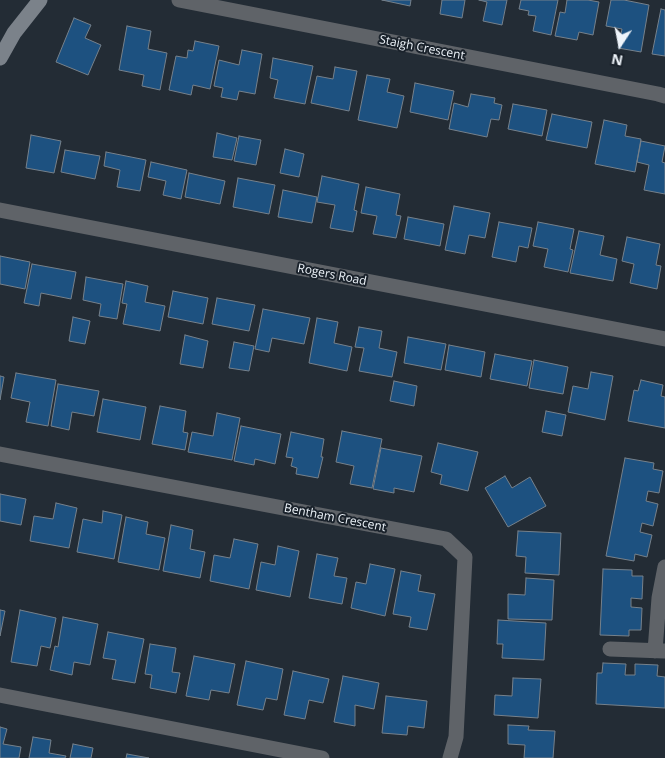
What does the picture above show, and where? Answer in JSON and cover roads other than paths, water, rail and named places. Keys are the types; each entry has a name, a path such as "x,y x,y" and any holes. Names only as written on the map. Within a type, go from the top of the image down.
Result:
{"street":[{"path":"0,58 14,32 40,0"},
{"name":"Staigh Crescent","path":"179,0 665,96"},
{"name":"Rogers Road","path":"0,210 665,340"},
{"name":"Bentham Crescent","path":"0,454 446,539 465,557 456,738 450,758"},
{"path":"610,649 660,651 659,598 665,567"},
{"path":"0,695 322,758"}]}
